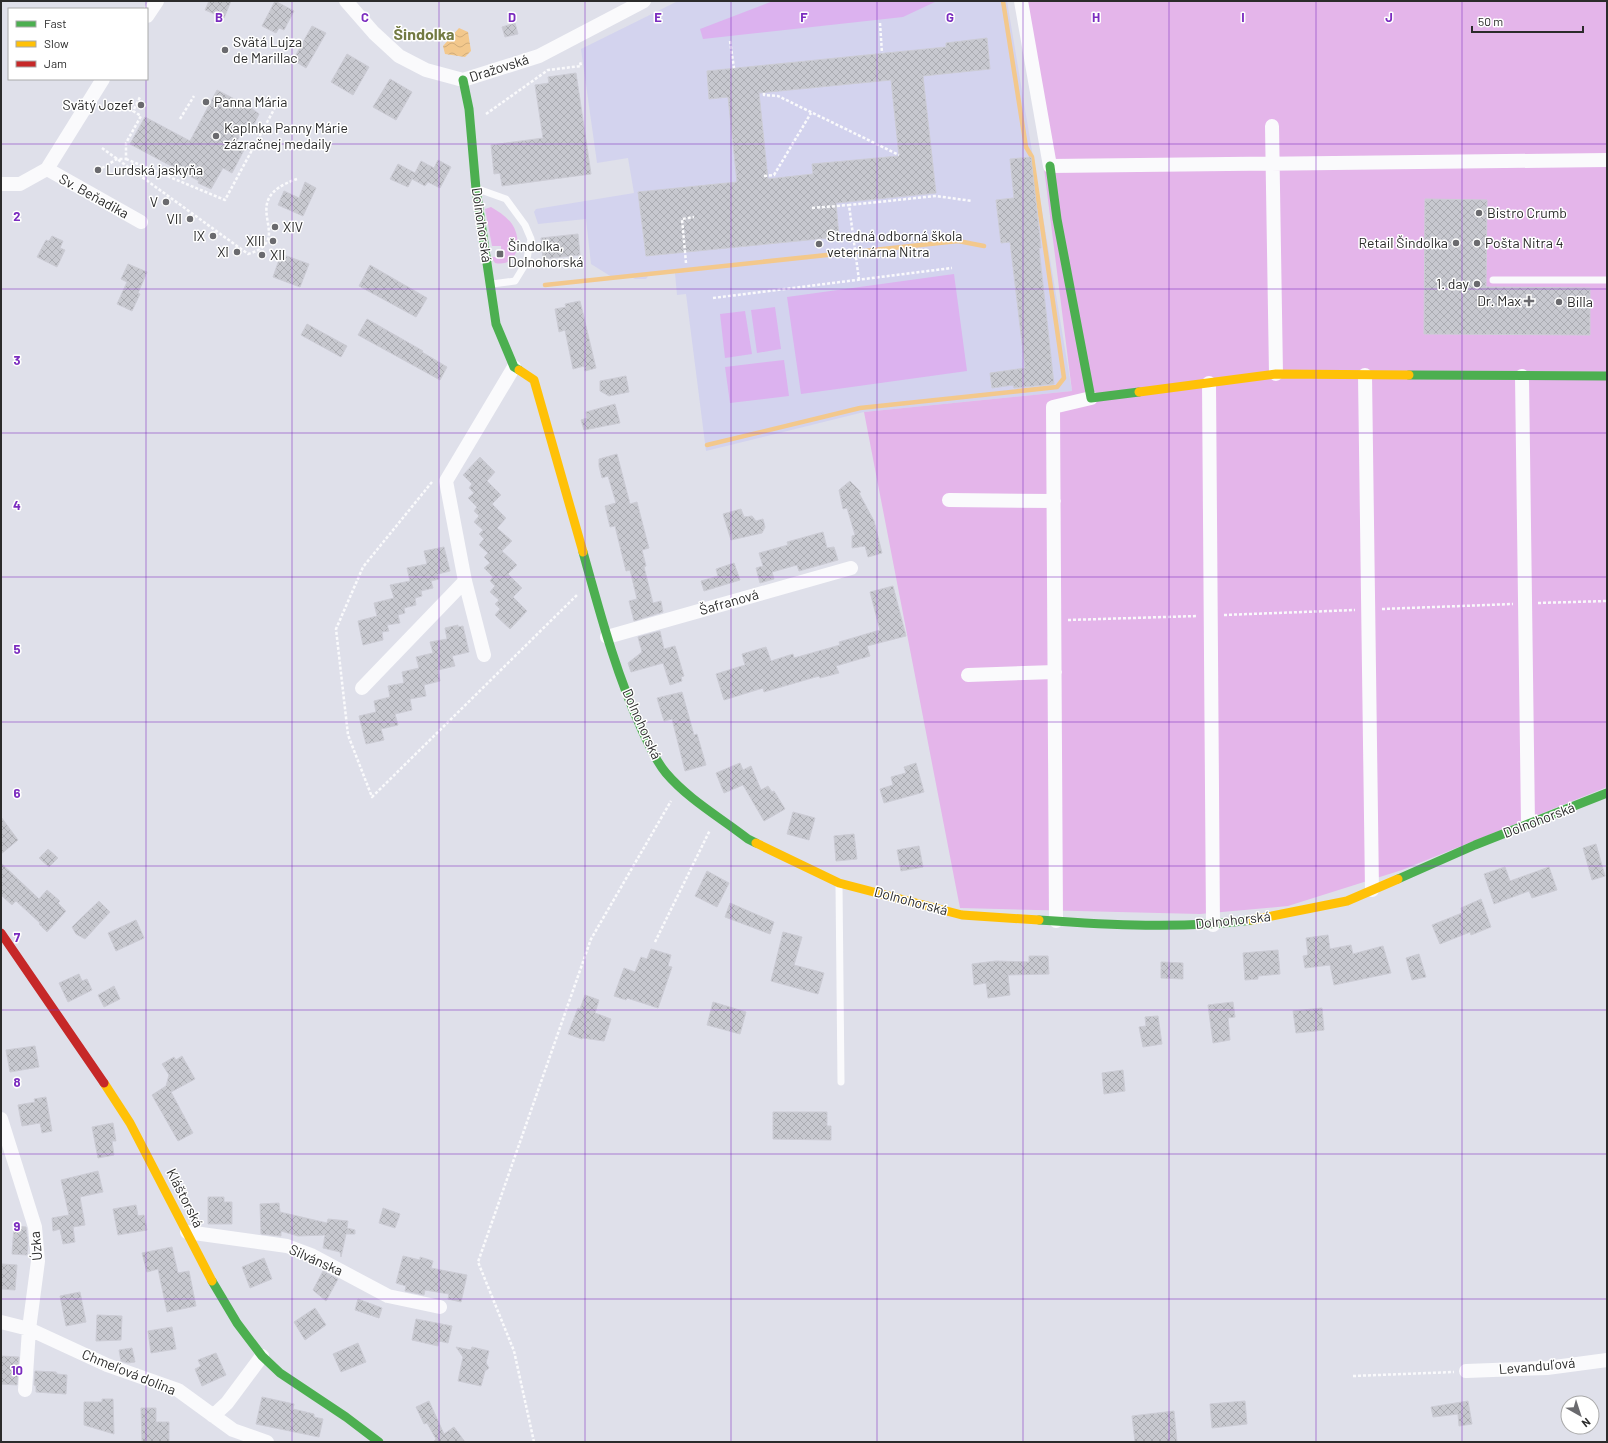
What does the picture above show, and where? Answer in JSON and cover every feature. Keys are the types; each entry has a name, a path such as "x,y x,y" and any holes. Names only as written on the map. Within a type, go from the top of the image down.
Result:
{"street":[{"path":"148,15 158,1"},
{"name":"Dražovská","path":"346,1 374,33 399,56 426,70 463,80 539,56 644,1"},
{"path":"1021,1 1050,166 1057,219 1091,398"},
{"name":"Sv. Beňadika","path":"1,184 20,184 48,169 103,80"},
{"name":"Dolnohorská","path":"463,80 469,109 476,189 496,324 514,367 534,380 607,637 631,706 656,759 666,773 680,786 748,839 839,883 962,915 1056,922 1213,925 1266,918 1347,901 1475,845 1607,793"},
{"path":"1272,126 1276,374"},
{"path":"1050,166 1607,160"},
{"name":"Sv. Beňadika","path":"48,169 141,222"},
{"path":"484,656 465,581 446,481 514,367"},
{"path":"1056,922 1054,408 1091,398 1276,374 1607,376"},
{"path":"1365,374 1372,890"},
{"path":"1522,376 1528,824"},
{"path":"1208,383 1213,925"},
{"path":"950,500 1054,500"},
{"name":"Šafranová","path":"607,637 851,568"},
{"path":"362,688 465,581"},
{"path":"968,675 1055,672"},
{"name":"Kláštorská","path":"1,933 70,1031 130,1123 218,1294 237,1323 262,1356 280,1373 346,1416 379,1442"},
{"name":"Úzka","path":"1,1119 35,1227 38,1261 29,1329"},
{"name":"Silvánska","path":"187,1232 287,1246 311,1255 388,1296 440,1307"},
{"name":"Chmeľová dolina","path":"1,1322 29,1329 107,1365 178,1390 213,1416 235,1436 267,1442"},
{"path":"25,1390 29,1329"},
{"path":"213,1416 228,1403 262,1356"},
{"name":"Levanduľová","path":"1466,1371 1547,1368 1607,1360"}],"lane":[{"path":"476,189 506,199 525,225 531,239 526,263 515,281 490,284"},
{"path":"1493,280 1607,280"},
{"path":"839,883 841,1082"}],"path":[{"path":"880,24 882,53"},
{"path":"730,40 734,68"},
{"path":"486,122 486,114 548,70 581,66 580,62"},
{"path":"764,93 764,96 778,96 899,155"},
{"path":"180,119 194,96"},
{"path":"126,159 126,143 141,116 133,112 140,97"},
{"path":"102,168 117,159 126,159 225,200 278,102"},
{"path":"764,176 774,175 811,113"},
{"path":"102,148 248,254 260,250 267,242 270,227 265,215 265,203 273,191 282,184 297,179"},
{"path":"812,208 936,196 972,201"},
{"path":"849,205 859,280"},
{"path":"686,263 682,219 694,217"},
{"path":"713,298 952,268"},
{"path":"446,481 435,478 363,567 336,629 348,735 372,797 591,581"},
{"path":"1054,621 1607,601"},
{"path":"534,1442 514,1351 478,1262 591,938 674,796"},
{"path":"655,942 718,816"},
{"path":"1353,1376 1466,1371"}],"shaded area":[{"name":"Stredná odborná škola veterinárna Nitra","path":"678,1 1007,1 1072,391 864,412 706,451 686,294 677,295 675,273 649,275 646,279 635,279 631,277 615,279 591,264 586,219 538,224 534,212 536,209 634,193 628,158 597,163 581,49"},
{"path":"773,1 937,1 903,17 703,39 700,29"},
{"path":"1023,1 1607,1 1607,787 1402,870 1288,906 1200,914 960,908 864,412 1072,391"},
{"path":"491,207 510,221 517,238 518,245 513,257 509,261 503,263 495,263 491,257 501,257 501,246 492,246 485,209"},
{"path":"954,274 967,371 801,394 787,297"},
{"path":"775,307 781,349 757,353 751,310"},
{"path":"745,311 752,354 725,358 720,314"},
{"path":"784,360 789,396 730,403 725,367"}],"water":[{"path":"459,28 468,32 471,51 465,57 445,54 443,46"}],"building":[{"path":"209,1 231,1 224,18 205,10"},
{"path":"275,1 294,11 284,30 279,28 276,33 262,26"},
{"path":"515,23 518,34 505,37 502,27"},
{"path":"312,26 326,33 306,68 293,60"},
{"path":"987,38 990,69 923,76 936,193 836,203 839,237 646,256 638,192 737,182 728,97 709,99 707,71 946,47 946,43","holes":["891,80 899,156 812,164 813,174 768,179 759,93"]},
{"path":"347,54 369,67 353,95 331,82"},
{"path":"576,73 591,174 502,186 500,173 494,174 491,145 543,138 535,85 549,83 548,77"},
{"path":"390,79 412,92 396,120 373,107"},
{"path":"217,90 250,107 259,114 254,125 247,121 235,145 244,150 232,173 223,168 211,189 130,144 145,117 190,141"},
{"path":"1031,157 1041,248 1039,248 1054,384 1014,388 1013,385 992,388 990,373 1025,368 1010,242 1001,243 996,200 1014,198 1010,159"},
{"path":"438,160 451,167 440,188 428,182 425,186 412,179 408,187 390,179 398,164 415,173 421,161 434,168"},
{"path":"305,182 316,188 303,216 278,205 284,191 299,198"},
{"name":"Retail Šindolka","path":"1425,199 1487,200 1486,287 1590,288 1590,335 1424,334"},
{"path":"578,234 580,255 543,259 541,238"},
{"path":"52,236 63,241 60,248 65,250 57,267 37,257 46,240 49,241"},
{"path":"281,254 309,264 300,287 273,277"},
{"path":"128,264 147,272 138,293 140,294 132,311 117,304 127,282 121,279"},
{"path":"370,265 427,298 416,317 359,286"},
{"path":"580,301 596,368 585,371 584,366 573,369 565,330 559,332 555,309 566,307 565,304"},
{"path":"367,319 423,351 422,352 447,367 440,380 358,335"},
{"path":"307,324 347,346 341,357 301,335"},
{"path":"626,376 629,392 609,396 600,391 600,381"},
{"path":"615,404 620,423 584,430 581,420 587,418 586,412"},
{"path":"617,454 630,504 637,502 649,548 642,550 646,566 644,567 653,603 661,601 663,612 634,621 629,601 637,599 630,570 626,571 615,526 610,527 605,506 616,503 608,476 602,478 599,466 599,459"},
{"path":"480,457 495,472 487,481 501,495 492,504 506,518 497,528 512,541 502,551 517,565 508,574 522,588 513,597 527,611 510,629 495,615 500,609 495,604 499,600 490,592 495,586 490,581 493,577 484,568 490,563 484,557 488,553 479,545 484,539 479,534 483,530 474,522 479,516 474,511 477,507 468,498 474,493 469,488 472,484 463,475"},
{"path":"850,481 861,492 859,493 874,521 882,553 868,557 865,546 852,548 852,536 855,535 847,508 843,509 839,490"},
{"path":"741,509 744,517 752,516 756,521 763,519 765,527 762,533 731,540 723,514"},
{"path":"823,532 827,548 834,547 838,560 799,571 797,565 772,572 774,579 760,583 756,568 763,566 759,553 788,545 787,542"},
{"path":"444,547 450,571 438,574 439,579 431,581 433,588 421,591 422,596 415,598 416,605 404,608 405,613 398,615 400,623 387,625 389,631 382,632 383,640 363,645 358,621 377,616 374,603 394,598 390,585 410,581 407,568 427,564 424,551"},
{"path":"734,563 740,580 704,591 701,581 718,576 716,569"},
{"path":"893,586 906,636 867,646 870,656 836,666 839,673 820,678 819,676 764,692 763,688 724,700 716,674 745,665 742,654 766,647 771,661 793,654 794,658 840,645 839,642 880,630 870,592"},
{"path":"458,625 458,627 463,626 469,652 452,656 455,666 438,670 440,681 424,685 426,696 410,699 412,710 395,714 398,725 381,729 384,740 366,744 359,716 376,712 374,701 390,697 388,686 404,683 402,672 419,668 416,657 433,653 430,642 447,639 445,628"},
{"path":"660,631 664,649 675,646 684,676 681,677 682,681 670,685 663,663 631,672 628,663 642,652 638,637"},
{"path":"682,692 694,735 697,734 706,765 685,771 672,719 664,721 657,698"},
{"path":"740,763 743,770 751,766 761,790 768,786 772,792 774,791 785,809 764,821 743,785 724,793 716,773"},
{"path":"916,763 924,792 884,803 880,789 893,785 891,777 906,773 904,767"},
{"path":"793,812 815,818 809,840 787,834"},
{"path":"1,817 18,840 1,854"},
{"path":"854,834 857,859 836,861 834,836"},
{"path":"1596,844 1605,876 1592,880 1583,848"},
{"path":"919,846 923,867 901,871 897,850"},
{"path":"48,849 58,858 49,867 39,858"},
{"path":"1,863 39,899 47,890 60,901 58,903 66,911 47,932 39,924 40,923 16,901 12,905 1,895"},
{"path":"1505,867 1510,881 1549,867 1557,890 1532,898 1529,891 1494,904 1484,874"},
{"path":"707,871 729,883 717,907 695,896"},
{"path":"1481,899 1491,927 1471,935 1470,932 1440,944 1432,925 1462,913 1461,908"},
{"path":"99,901 110,912 85,939 76,934 72,927"},
{"path":"730,903 774,922 770,934 725,917"},
{"path":"136,920 144,938 116,951 108,933"},
{"path":"783,932 802,937 794,965 824,973 818,994 771,981"},
{"path":"1328,935 1330,949 1351,945 1353,954 1383,946 1391,973 1334,985 1330,965 1305,968 1303,956 1308,955 1306,938"},
{"path":"651,949 671,955 668,966 672,967 658,1008 627,998 626,1000 614,996 624,968 635,972 641,957 647,959"},
{"path":"1278,950 1280,974 1258,976 1258,979 1245,980 1243,953"},
{"path":"1419,954 1426,977 1412,980 1406,958"},
{"path":"1029,956 1048,956 1049,974 1008,975 1010,995 988,998 986,983 974,985 972,964 996,961 1029,962"},
{"path":"1161,962 1183,963 1183,979 1161,978"},
{"path":"79,974 82,981 87,979 92,990 68,1002 59,983"},
{"path":"114,986 120,999 104,1007 98,995"},
{"path":"585,995 599,1000 595,1013 611,1019 604,1041 582,1039 568,1034 578,1008 580,1009"},
{"path":"713,1002 746,1012 740,1034 707,1025"},
{"path":"1233,1002 1235,1017 1228,1018 1230,1040 1213,1043 1208,1005"},
{"path":"1322,1008 1324,1030 1296,1033 1293,1011"},
{"path":"1158,1016 1162,1044 1143,1047 1139,1027 1146,1026 1145,1017"},
{"path":"35,1046 39,1067 10,1072 6,1050"},
{"path":"182,1056 195,1079 171,1092 193,1133 178,1141 152,1095 166,1086 169,1075 162,1064 174,1057 176,1060"},
{"path":"1123,1070 1125,1091 1104,1094 1102,1073"},
{"path":"46,1097 52,1131 42,1133 40,1123 22,1126 18,1105 35,1102 34,1099"},
{"path":"773,1112 827,1112 827,1126 831,1126 831,1140 773,1139"},
{"path":"113,1123 116,1141 112,1141 114,1155 98,1158 92,1127"},
{"path":"98,1171 103,1192 80,1197 85,1225 73,1227 75,1242 63,1244 60,1229 53,1231 52,1218 69,1215 61,1180"},
{"path":"208,1197 224,1197 224,1202 232,1202 232,1224 208,1224"},
{"path":"279,1203 280,1212 327,1223 328,1219 348,1221 347,1228 355,1230 355,1234 346,1234 341,1257 340,1252 323,1248 325,1235 298,1236 281,1231 281,1236 261,1234 260,1204"},
{"path":"136,1205 138,1216 144,1215 147,1230 118,1235 113,1209"},
{"path":"383,1208 400,1214 395,1228 379,1223"},
{"path":"14,1226 26,1227 28,1243 27,1255 12,1254"},
{"path":"172,1247 178,1273 189,1271 196,1306 167,1312 158,1269 147,1272 142,1253"},
{"path":"403,1256 420,1260 420,1257 433,1261 431,1268 467,1275 461,1302 448,1299 449,1294 425,1290 424,1295 405,1291 406,1286 396,1283"},
{"path":"264,1258 272,1279 250,1288 242,1267"},
{"path":"2,1264 17,1265 15,1290 1,1289"},
{"path":"323,1271 338,1279 326,1301 313,1290"},
{"path":"80,1292 86,1322 66,1326 60,1296"},
{"path":"358,1299 382,1308 379,1318 355,1310"},
{"path":"315,1308 326,1325 305,1340 294,1322"},
{"path":"97,1315 122,1316 121,1340 96,1341"},
{"path":"416,1319 452,1326 448,1343 439,1341 438,1346 412,1340"},
{"path":"172,1327 176,1349 151,1353 148,1331"},
{"path":"358,1343 366,1362 341,1372 333,1354"},
{"path":"456,1347 471,1350 472,1347 489,1351 486,1363 489,1368 485,1371 481,1386 458,1381 463,1357"},
{"path":"132,1348 135,1362 128,1363 121,1361 119,1350"},
{"path":"216,1353 226,1375 202,1386 195,1369 201,1366 198,1360"},
{"path":"1,1356 19,1357 17,1385 1,1384"},
{"path":"35,1371 56,1372 57,1374 67,1375 66,1394 36,1392 36,1386 34,1385"},
{"path":"262,1397 294,1404 293,1409 314,1414 314,1417 323,1419 319,1437 256,1424"},
{"path":"102,1399 113,1399 114,1434 84,1425 84,1402 102,1402"},
{"path":"429,1401 444,1434 454,1427 465,1442 433,1442 436,1439 427,1423 424,1424 416,1407"},
{"path":"1245,1401 1247,1424 1212,1428 1210,1404"},
{"path":"1468,1401 1472,1424 1459,1426 1458,1414 1433,1417 1431,1407"},
{"path":"141,1408 156,1408 156,1422 169,1422 169,1442 142,1442"},
{"path":"1174,1411 1177,1442 1135,1442 1132,1416"}],"waterway":[{"path":"707,445 860,408 1057,387 1064,378 1032,157 1026,147 1003,1"},
{"path":"545,285 958,241 984,246"}],"traffic: fast":[{"path":"463,80 469,109 476,189 496,324 514,367 519,370"},
{"path":"1050,166 1057,219 1091,398 1139,392"},
{"path":"1409,375 1607,376"},
{"path":"583,552 616,665 633,709 655,758 666,773 684,791 705,808 748,839 756,843"},
{"path":"1398,879 1475,845 1607,793"},
{"path":"1039,920 1119,925 1226,923 1252,920"},
{"path":"212,1281 237,1323 262,1356 280,1373 346,1417 379,1442"}],"traffic: slow":[{"path":"519,370 534,380 583,552"},
{"path":"1139,392 1276,374 1409,375"},
{"path":"756,843 839,883 962,915 1039,920"},
{"path":"1252,920 1347,901 1398,879"},
{"path":"104,1083 130,1123 212,1281"}],"traffic: jam":[{"path":"1,933 104,1083"}],"place":[{"name":"Svätá Lujza de Marillac","path":"225,50"},
{"name":"Panna Mária","path":"206,102"},
{"name":"Svätý Jozef","path":"141,105"},
{"name":"Kaplnka Panny Márie zázračnej medaily","path":"216,136"},
{"name":"Lurdská jaskyňa","path":"98,170"},
{"name":"V","path":"166,202"},
{"name":"Bistro Crumb","path":"1479,213"},
{"name":"VII","path":"190,219"},
{"name":"XIV","path":"275,227"},
{"name":"IX","path":"213,236"},
{"name":"XIII","path":"273,241"},
{"name":"Retail Šindolka","path":"1456,243"},
{"name":"Pošta Nitra 4","path":"1477,243"},
{"name":"Stredná odborná škola veterinárna Nitra","path":"819,244"},
{"name":"XI","path":"237,252"},
{"name":"Šindolka, Dolnohorská","path":"500,254"},
{"name":"XII","path":"262,255"},
{"name":"1. day","path":"1477,284"},
{"name":"Dr. Max","path":"1529,301"},
{"name":"Billa","path":"1559,302"}],"district":[{"name":"Šindolka","path":"424,34"}]}
